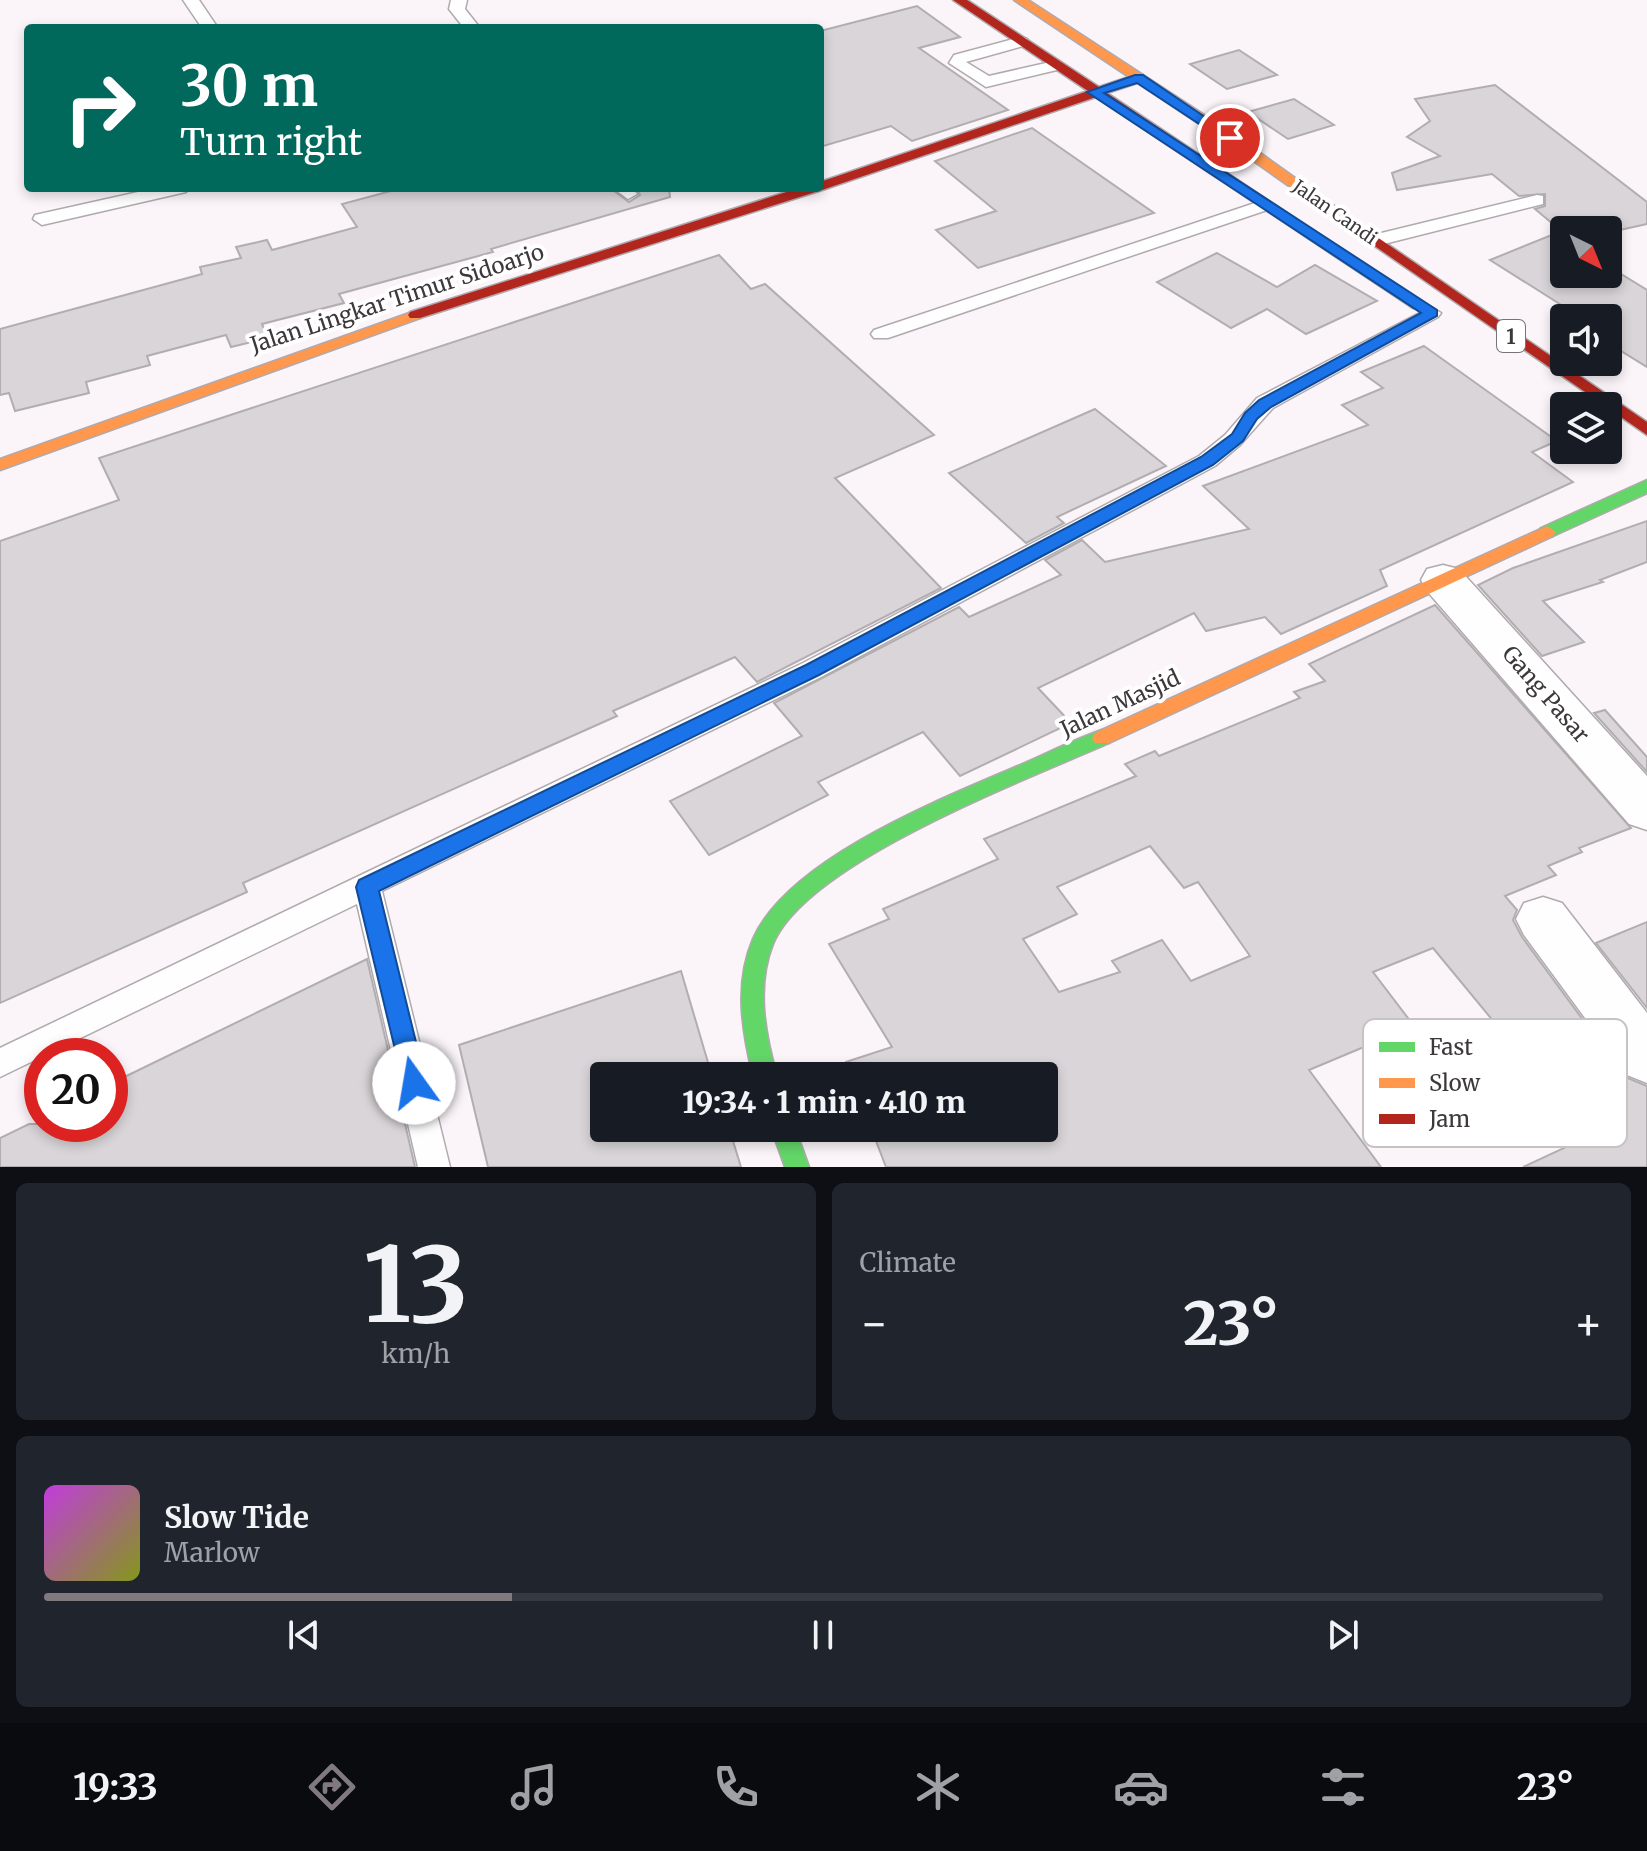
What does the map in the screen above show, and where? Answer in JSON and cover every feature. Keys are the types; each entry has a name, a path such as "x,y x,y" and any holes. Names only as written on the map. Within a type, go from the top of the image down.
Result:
{"main road":[{"name":"Jalan Candi","path":"959,0 1437,317"},
{"name":"Jalan Candi","path":"1020,0 1376,240 1647,430"},
{"path":"824,185 1139,78"},
{"name":"Jalan Lingkar Timur Sidoarjo","path":"0,465 367,331 801,192"},
{"name":"Jalan Masjid","path":"762,1062 753,1019 753,986 760,954 772,924 820,875 1143,718 1647,486"},
{"path":"788,1142 797,1167"}],"street":[{"name":"Gang Pasar","path":"1443,580 1647,810"},
{"path":"1543,919 1618,1019"},
{"path":"1627,1030 1647,1057"}],"lane":[{"path":"191,0 207,24"},
{"path":"459,0 457,9 469,24"},
{"path":"1021,42 960,58 957,63 986,82 1055,66"},
{"path":"42,219 162,192"},
{"path":"1376,240 1537,200"},
{"path":"881,334 1264,205"},
{"path":"0,1063 812,670 1207,461 1238,438 1251,416 1265,403 1437,317"},
{"path":"367,887 434,1167"}],"building":[{"path":"917,6 960,37 919,48 1008,110 912,141 891,126 824,146 824,30"},
{"path":"1239,50 1277,75 1227,89 1190,64"},
{"path":"1495,85 1647,202 1647,224 1622,230 1622,216 1550,216 1550,222 1535,209 1545,206 1545,194 1519,196 1492,174 1397,190 1392,173 1440,156 1407,137 1430,121 1415,99"},
{"path":"1294,99 1334,125 1288,139 1248,112"},
{"path":"1032,128 1154,213 978,268 936,230 996,211 935,161"},
{"path":"387,192 615,192 629,202 640,195 638,192 669,192 670,197 491,249 493,252 339,294 344,303 262,324 268,338 231,347 226,335 147,356 150,365 86,382 89,393 15,411 9,393 0,395 0,329 202,274 200,267 241,258 236,247 267,240 272,250 357,227 342,204"},
{"path":"1550,236 1550,288 1622,288 1622,275 1647,290 1647,367 1622,352 1622,304 1560,304 1490,260"},
{"path":"1217,253 1277,287 1315,265 1377,301 1306,334 1267,309 1231,328 1157,282"},
{"path":"719,255 751,289 765,284 934,435 835,478 941,588 757,682 735,657 613,711 617,716 243,883 247,892 0,1003 0,541 119,500 99,458"},
{"path":"1424,346 1550,436 1550,444 1532,452 1573,482 1380,570 1387,586 1281,634 1265,617 1206,631 1194,613 1038,688 1071,723 960,776 923,732 818,782 828,795 709,855 670,801 802,736 774,703 959,607 969,617 1061,575 1045,560 1082,540 1105,562 1249,529 1203,486 1368,425 1342,405 1383,388 1361,372"},
{"path":"1095,409 1166,466 1057,517 1064,523 1026,543 949,473"},
{"path":"1647,521 1647,562 1600,580 1603,582 1543,601 1584,642 1542,656 1478,585 1513,568"},
{"path":"1435,605 1631,828 1579,848 1582,852 1548,866 1556,875 1505,896 1517,910 1513,920 1522,937 1582,1019 1492,1019 1433,948 1373,972 1409,1019 1363,1019 1363,1047 1309,1070 1363,1143 1363,1147 1381,1167 886,1167 876,1142 1058,1142 1058,1062 846,1062 892,1047 829,944 889,919 883,909 998,859 984,839 1136,776 1125,764 1155,751 1159,756 1300,698 1294,692 1325,681 1309,664","holes":["1150,846 1184,888 1198,882 1250,956 1191,981 1162,940 1112,961 1120,972 1059,992 1023,939 1077,914 1057,887"]},
{"path":"1605,710 1647,757 1647,772 1594,713"},
{"path":"1647,922 1647,1008 1596,943"},
{"path":"367,959 415,1167 0,1167 0,1138 24,1126 24,1142 128,1142 128,1075"},
{"path":"681,971 708,1062 590,1062 590,1142 733,1142 741,1167 488,1167 459,1045"},
{"path":"1627,1078 1647,1086 1647,1167 1523,1167 1566,1147 1627,1147"}],"traffic: fast":[{"path":"1547,532 1647,486"},
{"path":"762,1062 756,1038 753,998 758,958 774,922 800,894 836,867 925,816 1102,738"},
{"path":"788,1142 797,1167"}],"traffic: slow":[{"path":"1020,0 1230,138 1361,230"},
{"path":"0,465 415,315"},
{"path":"1102,738 1547,532"}],"traffic: jam":[{"path":"959,0 1418,305"},
{"path":"824,185 1139,78"},
{"path":"415,315 800,192"},
{"path":"1361,230 1647,430"}],"route":[{"path":"414,1083 367,887 812,670 1207,461 1238,438 1251,416 1265,403 1431,313 1094,92 1139,78 1230,138"}]}
